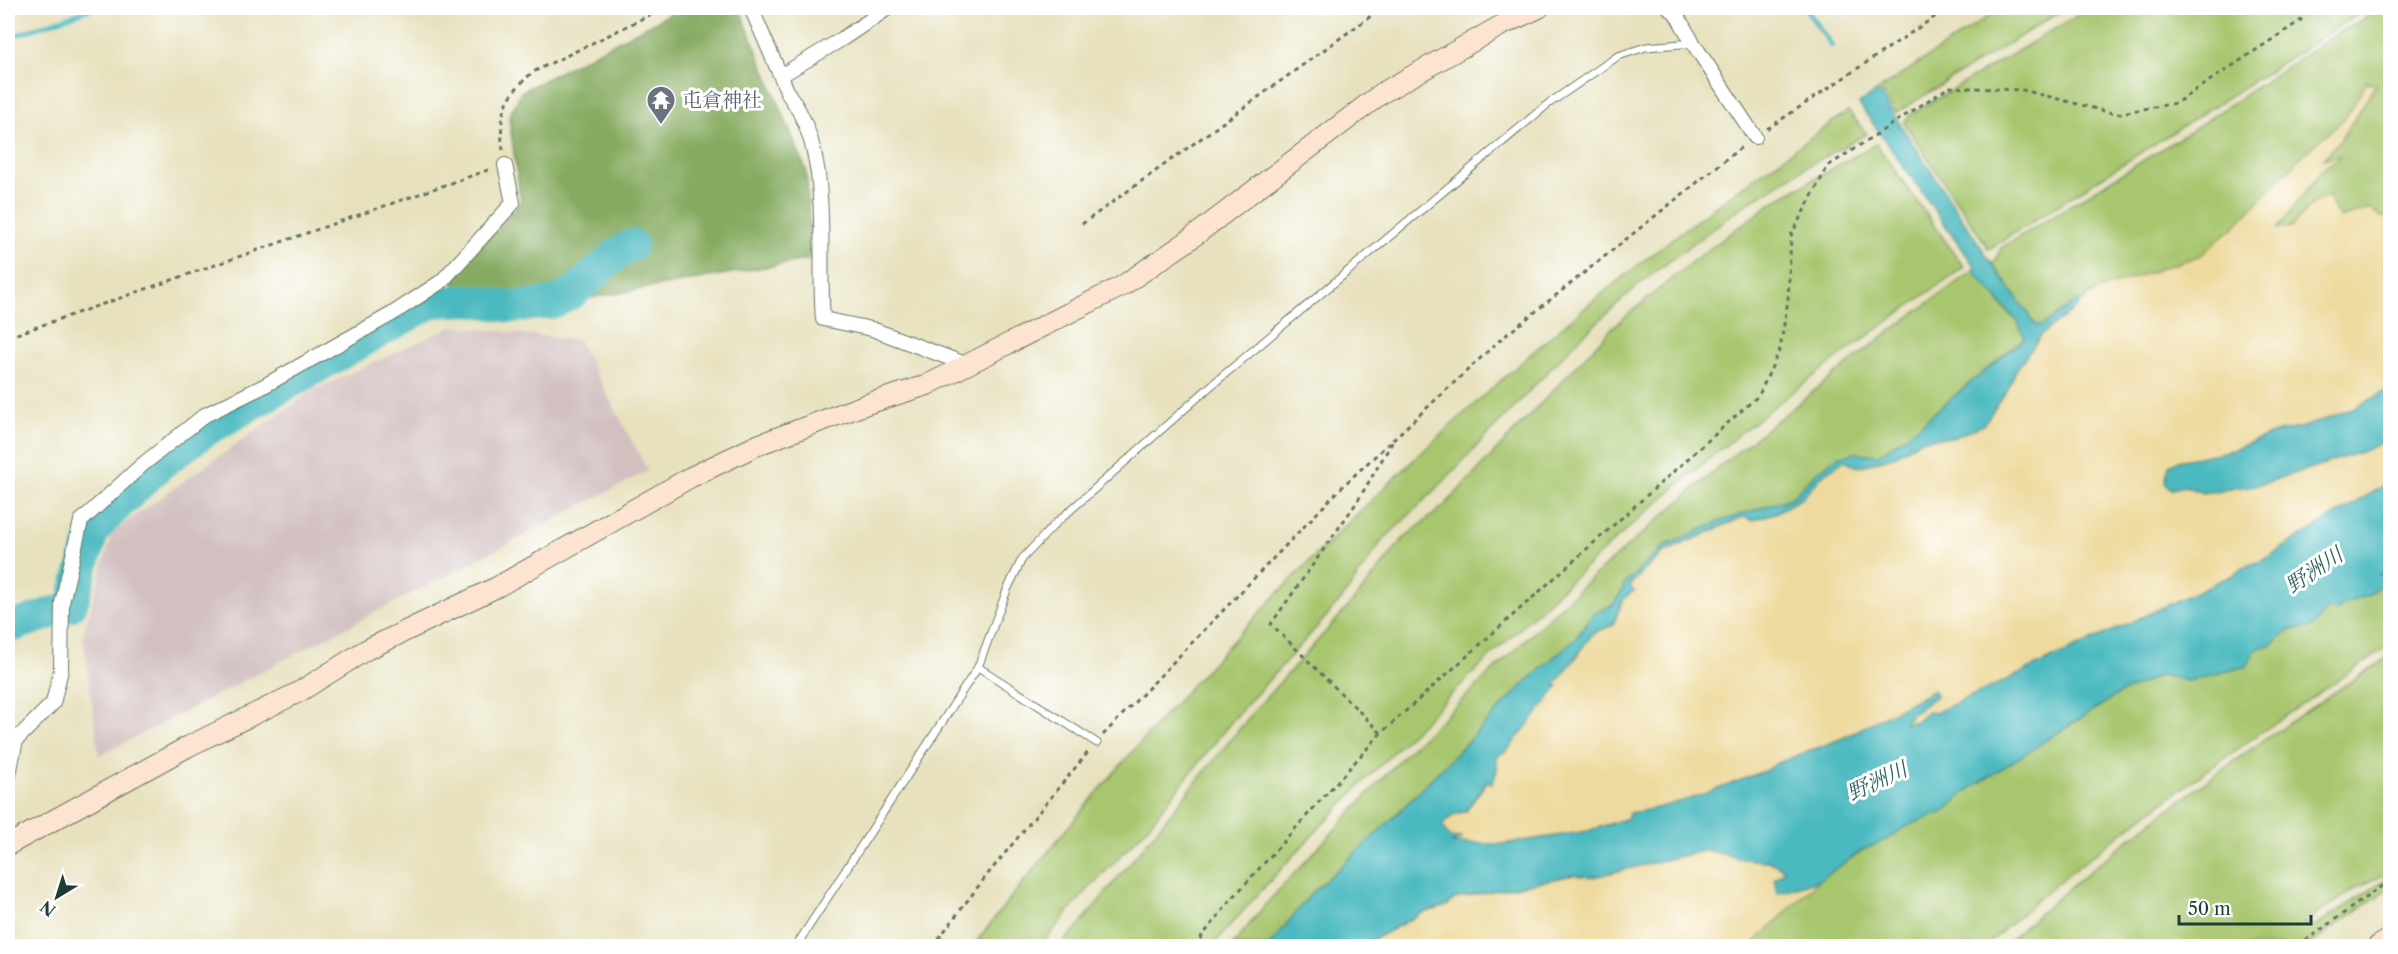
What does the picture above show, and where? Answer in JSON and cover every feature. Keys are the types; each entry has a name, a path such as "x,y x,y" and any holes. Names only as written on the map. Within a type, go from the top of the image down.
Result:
{"street":[{"path":"751,8 811,144 820,186 823,217 820,250 824,319 872,329 968,365"},
{"path":"782,75 888,8"},
{"path":"8,845 189,746 299,692 366,650 497,587 691,477 760,444 867,404 927,385 1122,286 1185,243 1382,93 1500,26 1539,8"},
{"path":"1669,8 1675,12 1755,136"},
{"path":"8,779 16,740 53,703 61,670 62,603 81,521 142,465 205,415 262,387 392,314 442,281 513,203 505,165"},
{"path":"2378,946 2391,938"}],"lane":[{"path":"796,946 978,667 1006,590 1022,559 1056,523 1204,392 1548,104 1618,56 1646,47 1693,43"},
{"path":"978,667 1097,743"}],"path":[{"path":"8,337 505,165 500,129 504,108 515,88 533,72 664,8"},
{"path":"1082,224 1382,8"},
{"path":"933,946 987,875 1130,706 1345,484 1395,437 1500,340 1755,136 1948,8"},
{"path":"1194,946 1231,900 1381,733 1759,395 1780,349 1788,300 1791,235 1828,166 1949,87 2023,90 2116,114 2176,104 2300,21 2309,8"},
{"path":"1381,733 1271,624 1357,502 1395,437"},
{"path":"2298,946 2391,880"}],"shaded area":[{"path":"453,326 578,340 648,471 99,756 83,634 113,531 312,391"}],"green space":[{"path":"681,8 739,8 806,170 811,259 482,317 449,276 521,203 509,117 521,92"},
{"path":"2001,8 2066,8 1896,113 1880,89"},
{"path":"2090,8 2368,8 1989,249 1904,123 1911,114"},
{"path":"2384,8 2390,8 2390,218 2382,217 2370,209 2339,218 2328,197 2315,202 2291,227 2277,230 2324,168 2340,157 2323,160 2345,134 2376,85 2366,82 2346,117 2304,154 2235,226 2201,255 2095,291 2042,326 2036,325 1993,265 2001,248 2186,134 2336,34"},
{"path":"1848,111 1867,134 1802,169 1739,209 1638,285 1577,341 1437,488 1381,542 1342,599 1232,721 1145,830 1082,896 1040,946 973,946 1111,777 1183,695 1257,615 1412,461 1575,316 1641,262"},
{"path":"1876,144 1964,267 1743,431 1561,589 1411,734 1330,817 1212,946 1059,946 1076,929 1255,710 1357,597 1404,538 1445,505 1612,328 1694,260 1773,202"},
{"path":"1976,268 2003,308 2017,321 2025,337 1911,432 1878,455 1856,453 1818,471 1791,498 1721,521 1664,546 1623,590 1613,605 1593,614 1578,636 1525,683 1390,821 1311,894 1269,946 1232,946 1265,905 1407,752 1588,581 1727,460 1881,338"},
{"path":"2390,583 2390,645 2175,793 2050,889 1986,946 1748,946 1755,942 1819,880 1863,850 1887,839 1905,827 1945,811 1965,792 2117,695 2161,675 2188,681 2247,666 2256,649 2271,644 2290,630 2312,627 2328,609 2367,596 2382,584"},
{"path":"2390,656 2390,872 2358,887 2304,923 2313,927 2390,877 2390,887 2307,946 2003,946 2094,867 2190,793 2290,722"}],"sand":[{"path":"2366,82 2376,84 2345,134 2323,159 2341,156 2324,168 2277,229 2291,227 2315,202 2329,197 2339,218 2370,209 2382,217 2390,218 2390,389 2355,408 2304,427 2274,433 2233,450 2178,461 2169,465 2171,489 2185,486 2204,493 2334,460 2390,439 2390,481 2262,561 2246,566 2237,573 1935,713 1927,712 1916,721 1903,724 1911,714 1936,696 1843,738 1773,765 1767,770 1682,801 1629,813 1628,818 1588,831 1503,844 1449,843 1460,839 1449,837 1441,826 1453,815 1466,811 1488,780 1491,782 1497,771 1497,755 1580,653 1588,638 1613,625 1629,586 1663,553 1743,517 1753,520 1802,498 1822,475 1845,460 1859,467 1894,456 1923,439 1955,437 2008,389 2016,370 2041,335 2095,291 2201,255 2235,226 2304,154 2346,117"},
{"path":"1706,850 1743,859 1769,861 1786,870 1775,879 1799,885 1819,880 1755,942 1748,946 1361,946 1422,913 1447,906 1454,899 1573,875 1593,877"}],"water":[{"name":"野洲川","path":"1878,91 1993,265 2036,325 2042,326 2077,301 2081,301 2077,307 2041,335 2016,370 2008,389 1983,425 1955,437 1923,439 1894,456 1859,467 1845,460 1823,475 1802,498 1775,513 1753,520 1743,517 1663,552 1629,585 1634,591 1623,601 1613,625 1593,633 1555,685 1559,686 1507,751 1497,755 1497,771 1492,783 1487,781 1466,811 1453,815 1442,826 1449,837 1461,838 1451,843 1503,844 1588,831 1628,818 1629,813 1682,801 1767,770 1773,765 1843,738 1934,690 1936,696 1911,714 1904,724 1916,721 1927,712 1935,713 2237,573 2246,566 2262,561 2390,481 2390,566 2379,575 2390,573 2390,583 2382,584 2367,596 2343,604 2338,611 2328,609 2312,627 2290,630 2271,644 2256,649 2247,666 2188,681 2161,675 2117,695 1965,792 1945,811 1905,827 1887,839 1863,850 1819,880 1777,893 1774,879 1785,870 1769,861 1743,859 1706,850 1593,877 1573,875 1454,899 1447,906 1422,913 1361,946 1269,946 1311,894 1390,821 1525,683 1578,636 1593,614 1613,605 1623,590 1623,585 1664,546 1721,521 1791,498 1818,471 1837,457 1856,453 1878,455 1911,432 2025,338 2017,321 1974,272 1976,268 1859,104"},
{"path":"2390,389 2390,439 2364,451 2262,484 2204,493 2185,486 2171,489 2165,482 2169,465 2178,461 2233,450 2274,433 2304,427 2355,408"}],"waterway":[{"path":"8,38 94,8"},
{"path":"1805,8 1832,46"},
{"path":"68,607 72,604 93,532 161,464 207,430 432,302 469,300 511,307 554,303 574,292 618,253 632,245"},
{"path":"8,628 54,612"}],"place":[{"name":"屯倉神社","path":"661,126"}]}
